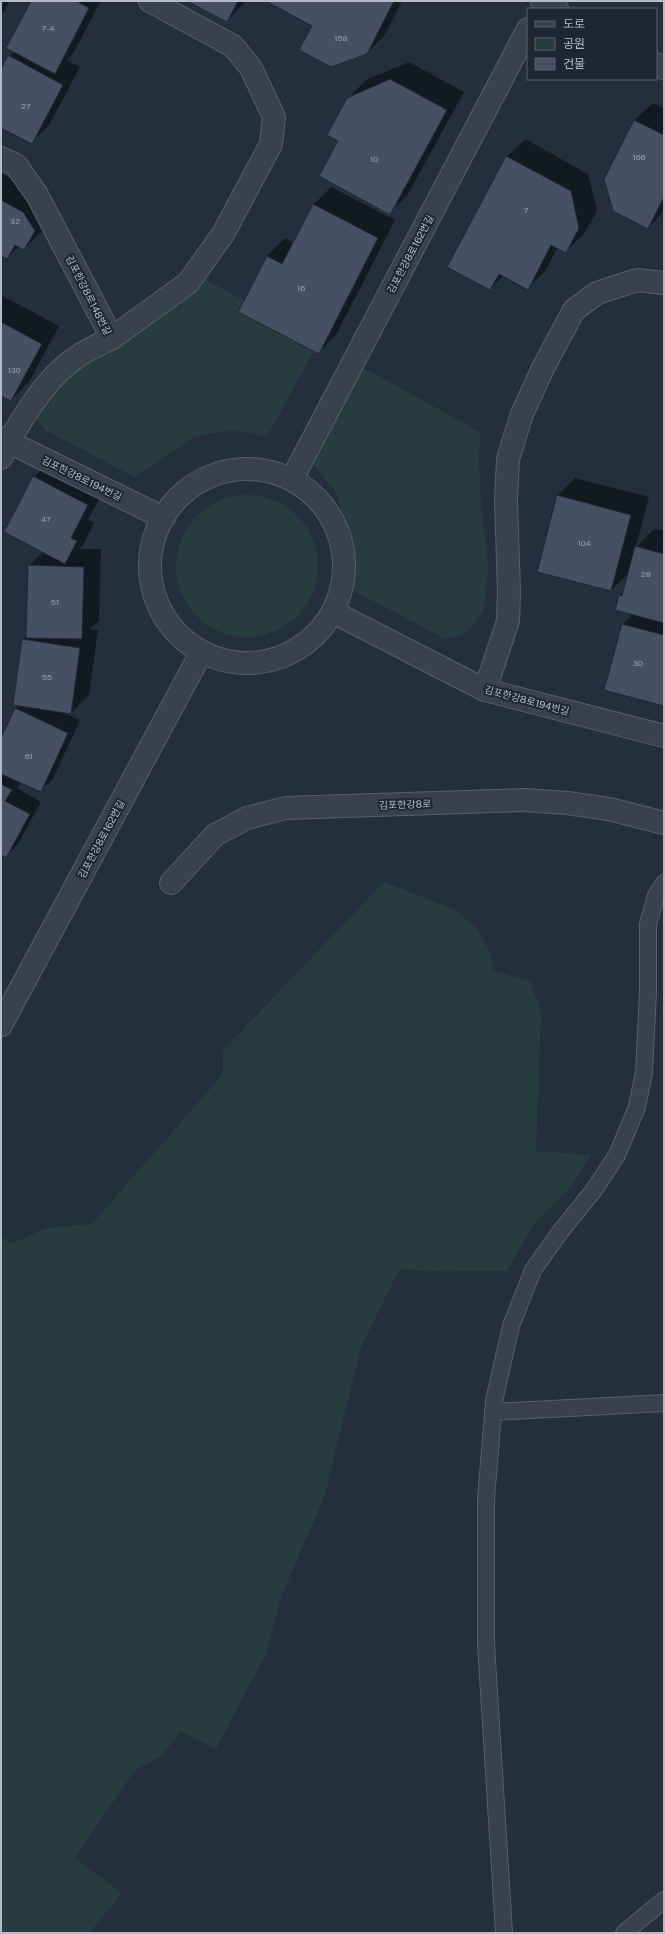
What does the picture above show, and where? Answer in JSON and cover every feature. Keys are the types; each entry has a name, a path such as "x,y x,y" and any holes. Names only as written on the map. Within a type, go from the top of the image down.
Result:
{"street":[{"path":"112,338 188,283 223,234 271,144 274,117 251,68 233,46 150,1"},
{"path":"542,1 555,8"},
{"name":"김포한강8로162번길","path":"292,479 527,31"},
{"name":"김포한강8로148번길","path":"1,158 16,165 37,195 112,338 74,359 44,388 4,446"},
{"path":"485,690 508,621 509,592 506,500 508,459 522,414 543,368 574,310 597,293 637,280 664,283"},
{"name":"김포한강8로194번길","path":"4,446 164,518"},
{"path":"260,469 292,479 317,498 334,523 344,552 343,583 333,612 315,636 289,654 261,664 230,663 201,653 174,632 156,603 149,570 154,536 170,506 195,483 226,470 260,469"},
{"name":"김포한강8로194번길","path":"333,612 485,690 664,736"},
{"name":"김포한강8로162번길","path":"1,1025 201,653"},
{"name":"김포한강8로","path":"171,883 215,835 247,818 286,808 524,800 567,803 609,809 664,823"}],"lane":[{"path":"504,1933 486,1644 486,1499 494,1402 511,1326 533,1270 560,1232 594,1190 613,1161 637,1107 644,1072 648,993 648,924 656,896 664,883"},
{"path":"493,1412 664,1403"},
{"path":"624,1933 664,1900"}],"green space":[{"path":"204,279 319,341 267,437 236,430 195,436 135,477 45,430 36,418 48,389"},
{"path":"362,367 480,432 479,464 481,504 489,569 483,611 474,625 461,636 445,639 345,586 350,571 349,532 336,493 311,461"},
{"path":"247,495 274,501 292,511 302,521 312,539 318,566 312,593 302,611 292,621 274,631 247,637 220,631 202,621 192,611 182,593 176,566 182,539 192,521 202,511 220,501"},
{"path":"384,882 453,909 476,928 488,948 494,971 530,981 541,1012 536,1151 591,1155 570,1189 533,1225 507,1271 399,1270 361,1347 325,1495 282,1595 265,1656 216,1749 181,1731 162,1756 135,1770 75,1858 122,1893 89,1933 1,1933 1,1236 11,1244 47,1228 92,1224 223,1074 223,1050"}],"building":[{"path":"31,1 76,1 89,8 55,74 6,48"},
{"path":"187,1 238,1 227,22"},
{"path":"266,1 394,1 367,54 331,67 299,50 312,26"},
{"path":"8,55 63,85 32,144 1,128 1,69"},
{"path":"390,79 447,110 390,215 319,176 338,141 327,135 347,98"},
{"path":"634,120 664,135 664,197 648,229 613,211 604,179"},
{"path":"506,156 571,191 579,228 566,253 551,245 528,290 499,274 490,290 447,267"},
{"path":"1,200 23,212 35,231 24,250 15,245 7,259 1,256"},
{"path":"313,204 378,238 319,354 238,312 267,256 282,264"},
{"path":"1,322 42,344 11,401 1,396"},
{"path":"33,476 88,505 71,538 77,541 65,564 4,532"},
{"path":"557,495 631,515 611,591 537,572"},
{"path":"635,546 664,554 664,623 615,610 619,595 622,596"},
{"path":"28,565 84,567 82,639 26,638"},
{"path":"622,624 664,635 664,706 604,690"},
{"path":"22,639 80,648 71,714 13,705"},
{"path":"15,708 68,733 41,792 1,774 1,738"},
{"path":"1,784 12,790 5,801 30,814 6,858 1,855"}]}
